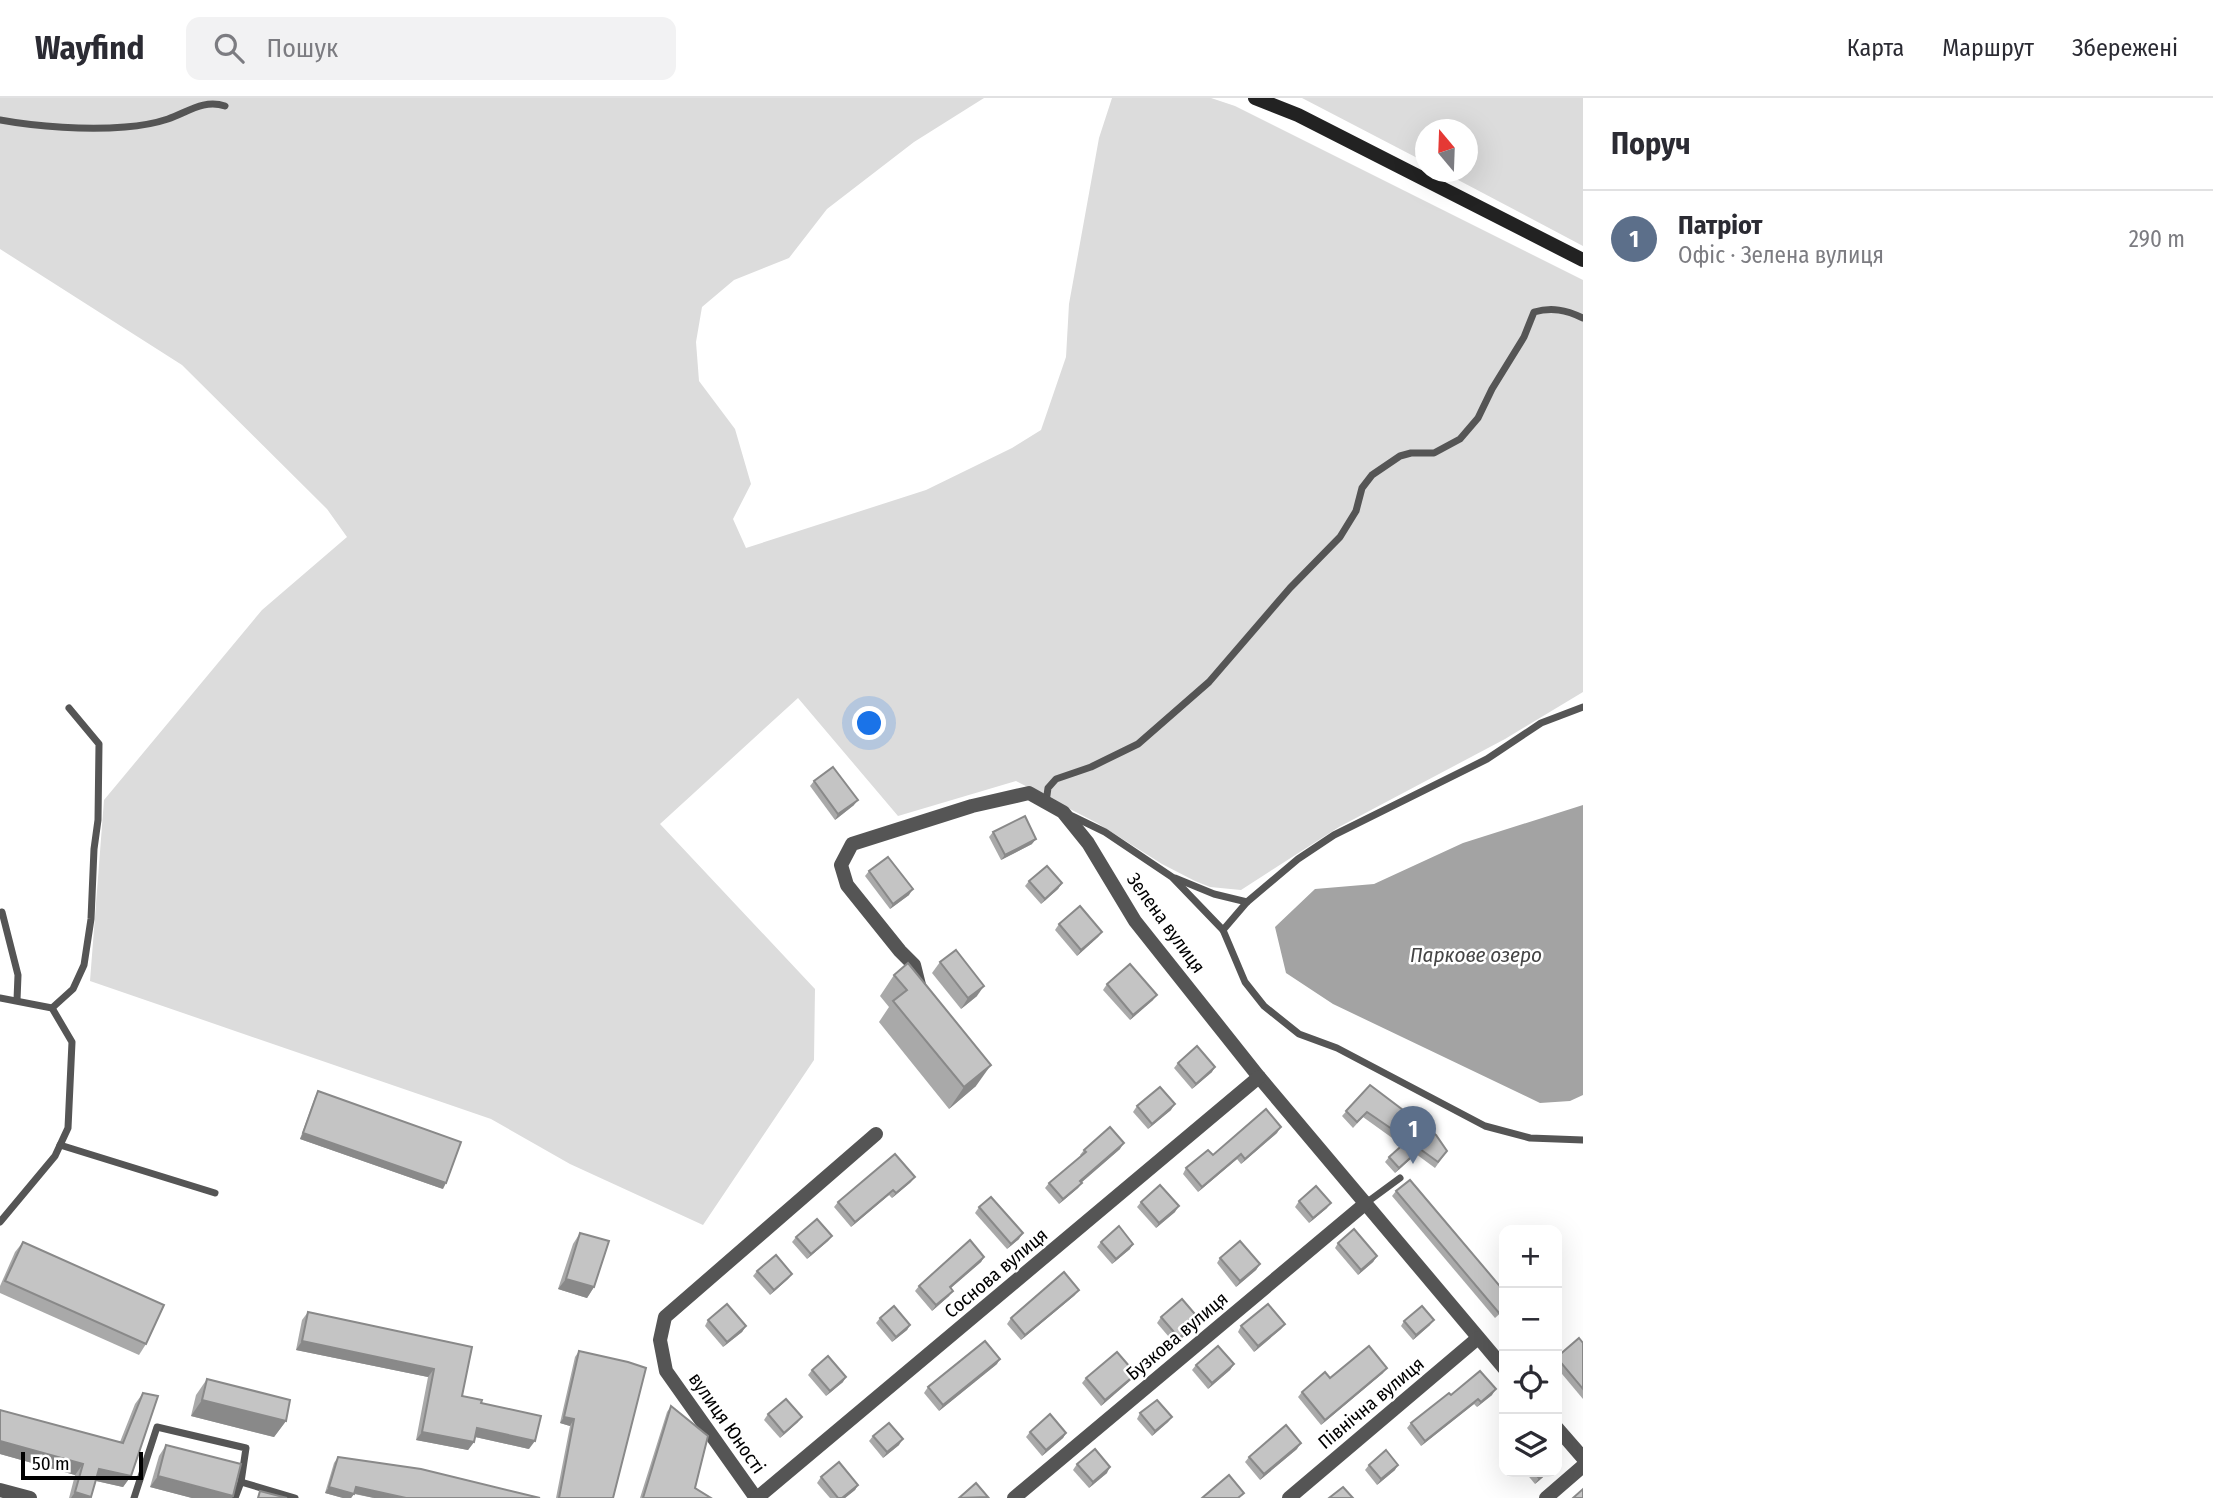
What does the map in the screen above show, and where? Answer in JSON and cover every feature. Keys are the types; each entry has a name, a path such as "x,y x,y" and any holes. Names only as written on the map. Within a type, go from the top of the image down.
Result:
{"main road":[{"path":"1255,98 1298,115 1583,260"}],"street":[{"name":"Зелена вулиця","path":"922,1001 914,965 847,885 841,865 852,844 972,806 1029,793 1063,812 1088,843 1135,921 1259,1077 1499,1362"},
{"name":"Соснова вулиця","path":"757,1498 1259,1077"},
{"name":"вулиця Юності","path":"757,1498 666,1371 660,1340 666,1317 876,1134"},
{"name":"Бузкова вулиця","path":"1014,1498 1366,1203"},
{"name":"Північна вулиця","path":"1289,1498 1478,1338"},
{"path":"1562,1434 1583,1458"},
{"path":"1546,1498 1583,1466"},
{"path":"0,1490 30,1498"}],"lane":[{"path":"0,120 87,128 126,127 166,120 204,104 225,106"},
{"path":"1046,803 1048,788 1056,779 1091,767 1138,744 1209,682 1290,588 1340,537 1356,511 1362,488 1372,475 1399,456 1434,453 1460,439 1478,418 1492,389 1524,337 1534,312 1548,308 1569,311 1583,318"},
{"path":"1223,930 1247,902 1298,859 1334,835 1487,759 1541,723 1583,707"},
{"path":"52,1008 74,989 83,965 91,919 98,820 99,744 69,708"},
{"path":"1063,812 1105,832 1172,877 1214,894 1247,902"},
{"path":"1172,877 1223,930 1245,982 1264,1006 1299,1034 1337,1048 1485,1126 1530,1138 1583,1140"},
{"path":"2,912 18,975 17,1000"},
{"path":"0,998 52,1008 72,1042 68,1128 55,1156 0,1222"},
{"path":"60,1144 215,1193"},
{"path":"1366,1203 1400,1178"},
{"path":"134,1498 157,1427 246,1448 241,1482 235,1498"},
{"path":"241,1482 295,1498"}],"shaded area":[{"path":"0,98 984,98 914,142 827,209 789,258 734,280 702,307 696,342 699,381 735,429 751,484 733,519 746,548 926,490 1012,448 1041,430 1066,357 1069,304 1099,138 1112,98 1211,98 1235,106 1583,280 1583,692 1505,739 1339,827 1241,890 1210,887 1195,881 1162,864 1097,823 1016,781 898,816 798,698 660,824 815,989 814,1060 703,1225 570,1164 491,1119 90,981 104,800 262,610 347,537 327,509 182,365 0,249"},
{"path":"1302,98 1583,98 1583,246 1462,182 1478,182 1478,119 1415,119 1415,157"}],"water":[{"name":"Паркове озеро","path":"1583,805 1583,1095 1570,1101 1540,1103 1333,1004 1286,973 1275,927 1315,889 1374,884 1463,843"}],"building":[{"path":"833,767 858,800 838,814 814,781"},
{"path":"1025,816 1036,839 1005,855 993,832"},
{"path":"888,857 913,889 893,904 869,871"},
{"path":"1047,866 1062,883 1045,899 1029,881"},
{"path":"1080,906 1102,932 1081,950 1059,924"},
{"path":"956,950 984,986 968,998 940,962"},
{"path":"908,963 991,1065 964,1087 893,1001 907,990 894,975"},
{"path":"1130,964 1157,995 1133,1015 1107,984"},
{"path":"1197,1046 1215,1067 1196,1084 1178,1063"},
{"path":"1370,1085 1436,1135 1447,1151 1438,1162 1420,1149 1399,1168 1389,1157 1408,1140 1367,1112 1357,1122 1346,1111"},
{"path":"1160,1087 1175,1104 1152,1124 1137,1106"},
{"path":"318,1091 461,1142 446,1183 303,1133"},
{"path":"1266,1109 1281,1127 1245,1159 1241,1154 1202,1187 1186,1168 1208,1150 1213,1155"},
{"path":"1110,1127 1124,1143 1063,1199 1049,1183 1086,1152 1084,1150"},
{"path":"895,1154 915,1177 896,1193 893,1190 855,1222 838,1202"},
{"path":"1410,1180 1499,1285 1499,1313 1396,1191"},
{"path":"1160,1185 1179,1206 1159,1223 1141,1202"},
{"path":"1316,1186 1331,1203 1313,1218 1299,1201"},
{"path":"991,1197 1023,1233 1011,1244 979,1207"},
{"path":"817,1219 832,1236 811,1254 796,1237"},
{"path":"1119,1226 1133,1244 1116,1259 1101,1242"},
{"path":"1354,1229 1377,1256 1361,1270 1338,1243"},
{"path":"580,1233 609,1241 594,1287 566,1279"},
{"path":"970,1240 984,1257 950,1287 953,1291 936,1305 919,1286"},
{"path":"1240,1241 1260,1264 1240,1281 1220,1258"},
{"path":"23,1242 164,1305 146,1344 5,1281"},
{"path":"776,1255 792,1274 774,1290 757,1271"},
{"path":"1064,1272 1079,1290 1025,1335 1011,1318"},
{"path":"1182,1299 1200,1320 1179,1338 1161,1317"},
{"path":"727,1304 746,1326 727,1342 708,1320"},
{"path":"1268,1304 1285,1324 1258,1346 1241,1326"},
{"path":"894,1306 910,1325 896,1337 880,1318"},
{"path":"1422,1306 1434,1320 1416,1335 1404,1321"},
{"path":"308,1312 472,1347 462,1396 482,1400 481,1403 541,1416 535,1441 477,1428 474,1442 422,1432 434,1369 302,1341"},
{"path":"1579,1338 1583,1343 1583,1389 1562,1364 1562,1353"},
{"path":"985,1341 1000,1359 943,1405 928,1387"},
{"path":"1218,1346 1234,1364 1212,1383 1196,1365"},
{"path":"1369,1346 1387,1368 1325,1420 1302,1392 1325,1372 1330,1378"},
{"path":"579,1351 646,1368 613,1498 559,1498 574,1419 564,1417"},
{"path":"1117,1352 1136,1374 1105,1400 1086,1378"},
{"path":"828,1356 846,1377 830,1391 812,1370"},
{"path":"1480,1371 1496,1389 1481,1402 1478,1399 1425,1441 1411,1423"},
{"path":"207,1379 290,1400 286,1421 202,1400"},
{"path":"143,1393 158,1396 131,1476 99,1469 91,1497 75,1492 83,1464 0,1441 0,1410 123,1443"},
{"path":"786,1399 802,1417 784,1433 768,1414"},
{"path":"1157,1400 1172,1417 1155,1431 1140,1413"},
{"path":"671,1406 708,1436 695,1488 711,1498 643,1498"},
{"path":"1050,1414 1066,1433 1046,1450 1030,1432"},
{"path":"889,1423 903,1439 887,1452 873,1436"},
{"path":"1286,1425 1301,1443 1264,1474 1249,1457"},
{"path":"166,1445 241,1464 233,1496 158,1476"},
{"path":"1095,1449 1110,1467 1093,1482 1077,1464"},
{"path":"1386,1450 1398,1465 1381,1479 1369,1465"},
{"path":"338,1457 421,1469 540,1498 406,1498 356,1487 354,1494 329,1487"},
{"path":"839,1462 858,1485 842,1498 838,1498 821,1477"},
{"path":"1229,1475 1244,1493 1238,1498 1202,1498"},
{"path":"976,1483 988,1497 959,1498"},
{"path":"1343,1487 1353,1498 1329,1498"},
{"path":"1583,1489 1583,1498 1573,1498"},
{"path":"260,1491 287,1498 258,1498"}],"place":[{"name":"Патріот","path":"1413,1164"}]}
